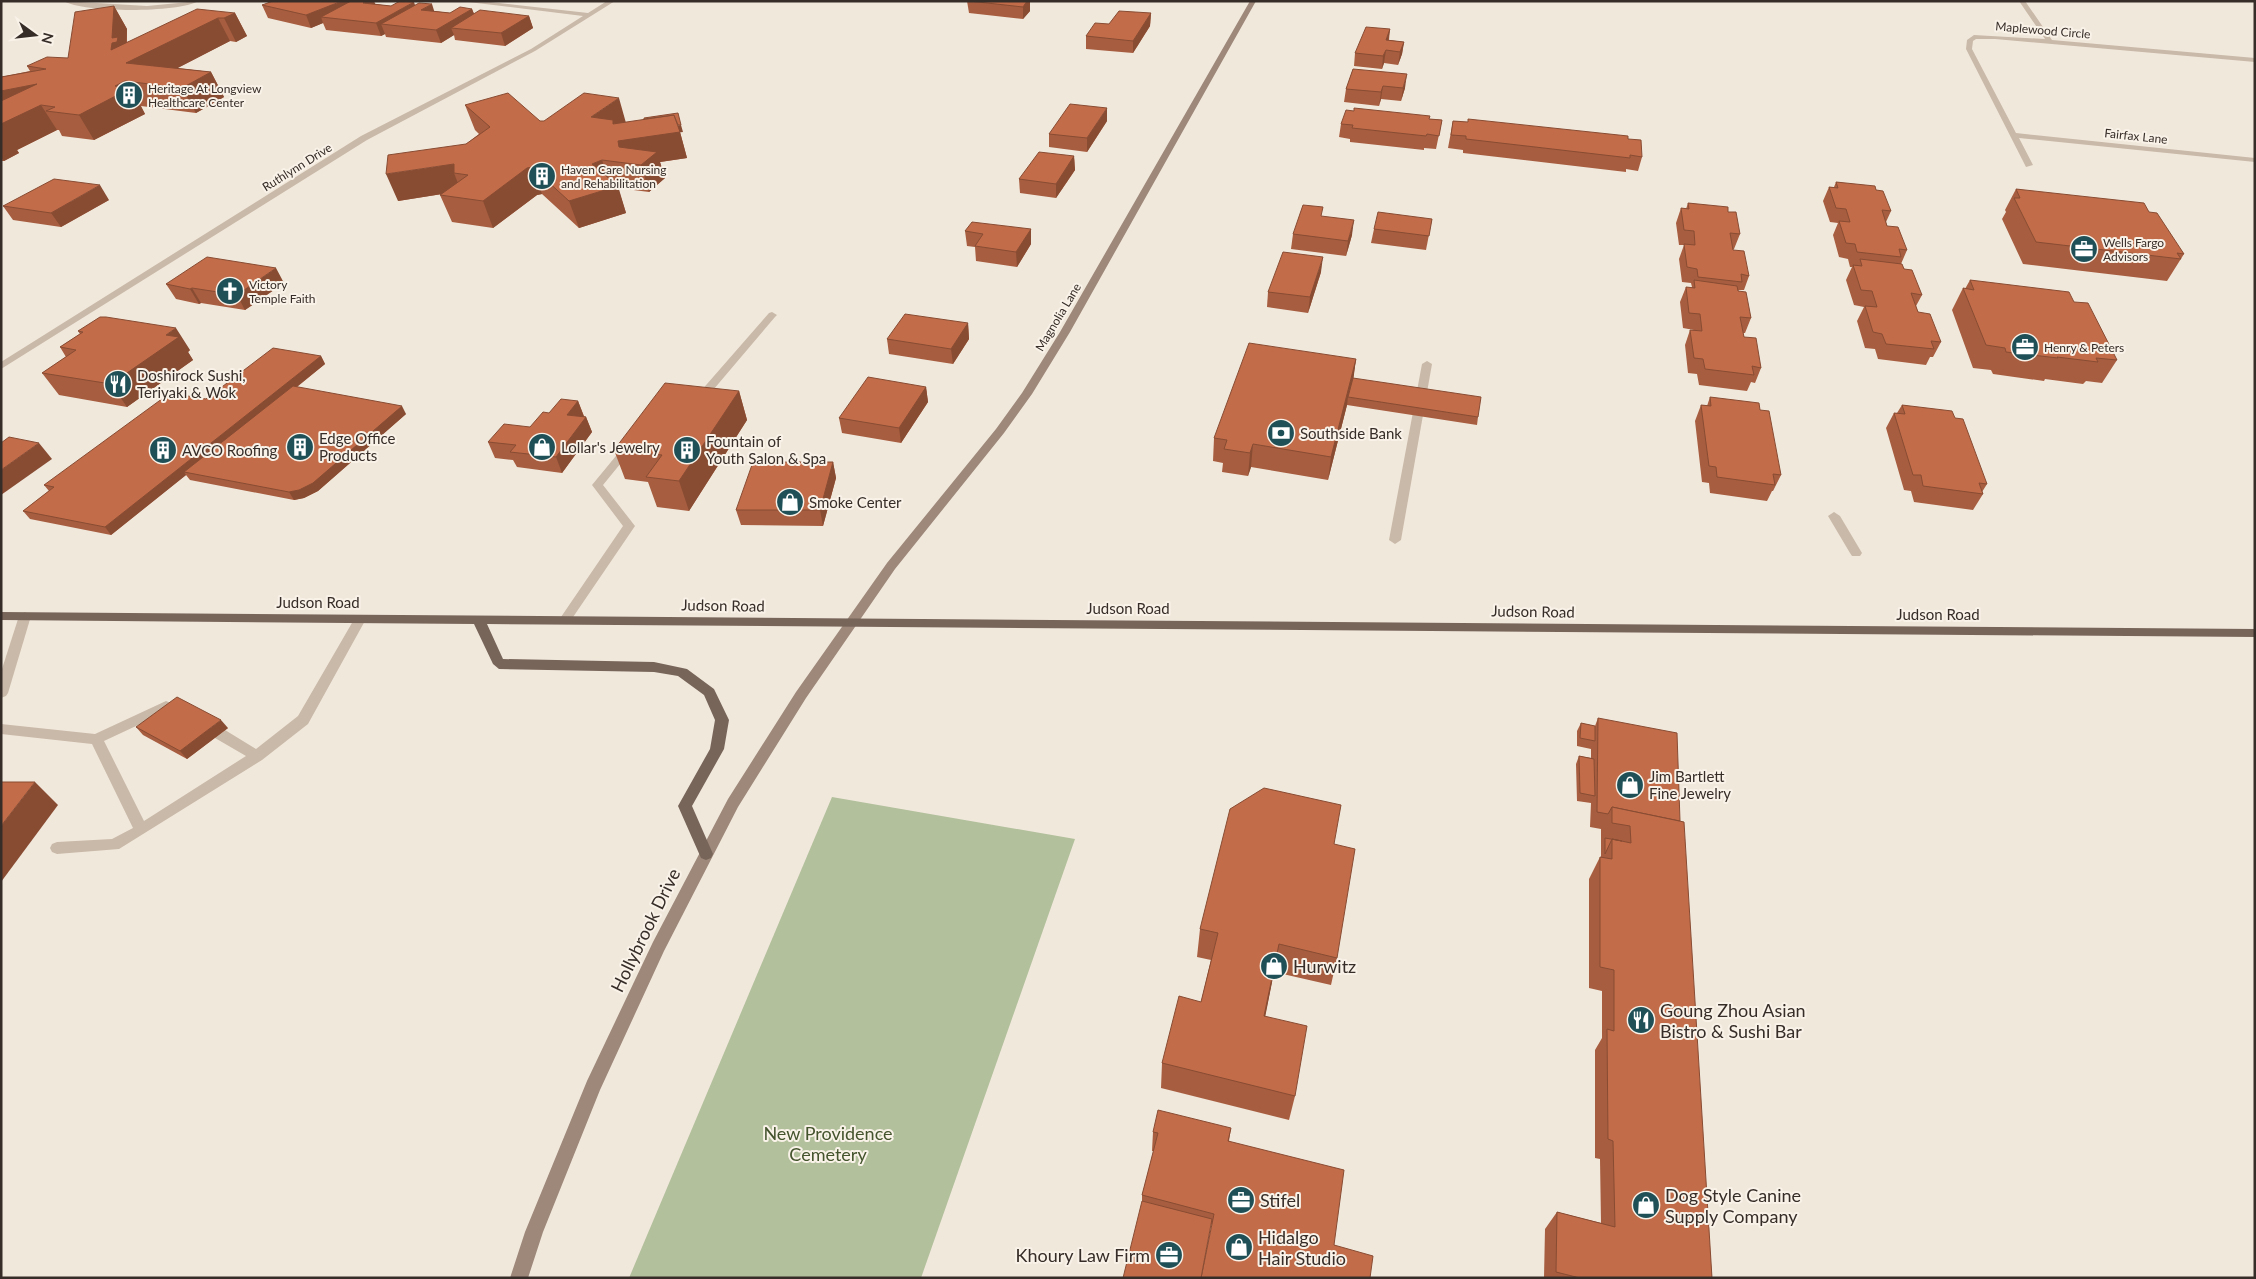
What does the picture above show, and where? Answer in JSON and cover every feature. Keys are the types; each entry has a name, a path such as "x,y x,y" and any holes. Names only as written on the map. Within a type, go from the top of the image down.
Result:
{"main road":[{"name":"Magnolia Lane","path":"851,623 897,559 1027,394 1065,332 1253,1"},
{"name":"Judson Road","path":"1,616 2255,633"},
{"path":"478,619 499,664 654,667 682,672 709,692 722,720 717,749 685,806 706,854"},
{"name":"Hollybrook Drive","path":"519,1278 534,1232 593,1087 658,947 706,854 749,778 801,695 851,623"}],"street":[{"path":"66,1 152,9 196,1"},
{"path":"463,1 590,16"},
{"name":"Ruthlynn Drive","path":"1,366 364,138 533,50 612,1"},
{"path":"2022,1 2050,42"},
{"name":"Maplewood Circle","path":"2029,165 1969,49 1970,40 1989,37 2255,60"},
{"name":"Fairfax Lane","path":"2014,135 2255,160"},
{"path":"686,398 704,394 772,315"},
{"path":"1395,540 1427,364"},
{"path":"565,620 629,526 597,485 635,439"},
{"path":"1834,516 1856,553"},
{"path":"1,693 25,616"},
{"path":"57,848 114,846 257,756 303,720 360,619"},
{"path":"1,729 96,738 166,706 176,710"},
{"path":"220,734 257,756"},
{"path":"96,738 141,830"}],"green space":[{"name":"New Providence Cemetery","path":"832,797 1075,839 921,1278 629,1278"}],"building":[{"path":"273,1 342,1 306,15 262,5"},
{"path":"351,1 366,1 363,3 391,6 400,1 414,2 376,23 321,17"},
{"path":"969,1 1027,1 1023,7"},
{"path":"419,3 432,4 421,10 450,13 460,7 472,9 436,30 381,24"},
{"path":"114,6 112,38 118,37 117,42 112,43 111,50 197,9 235,13 224,18 218,18 126,63 211,72 182,88 125,81 115,86 131,88 79,115 46,111 55,107 41,105 1,124 1,101 37,84 1,91 1,77 46,69 27,66 47,57 68,58 75,12"},
{"path":"480,10 529,16 501,33 451,28"},
{"path":"1119,11 1151,13 1133,41 1086,36 1095,23 1109,24"},
{"path":"1366,27 1390,29 1386,40 1404,42 1400,52 1386,50 1383,56 1355,53"},
{"path":"1353,69 1407,74 1403,88 1383,86 1381,92 1346,89"},
{"path":"508,93 540,121 544,121 584,93 619,98 591,117 613,120 613,124 674,115 680,132 618,141 619,147 657,152 641,165 602,160 592,164 618,186 569,201 532,167 527,168 483,201 440,195 468,175 454,173 454,164 386,174 388,155 466,144 490,127 465,105"},
{"path":"1070,104 1107,108 1087,138 1049,134"},
{"path":"1354,108 1430,116 1429,119 1442,120 1439,136 1352,128 1353,125 1341,124 1346,110 1354,111"},
{"path":"678,113 681,125 678,125 674,115 644,119 644,118"},
{"path":"1468,119 1628,136 1628,139 1641,140 1642,157 1630,155 1630,158 1466,139 1466,136 1451,135 1453,121 1468,122"},
{"path":"1039,152 1074,156 1056,184 1019,179"},
{"path":"54,179 100,185 51,213 3,206"},
{"path":"1836,182 1875,186 1876,190 1883,191 1891,211 1882,210 1887,226 1898,227 1907,250 1899,249 1901,257 1857,252 1855,244 1846,243 1839,221 1850,222 1846,209 1836,208 1829,187 1838,188"},
{"path":"2016,189 2144,203 2149,212 2157,213 2184,254 2177,253 2181,259 2036,242 2014,198 2020,198"},
{"path":"1688,203 1728,207 1728,212 1736,212 1740,234 1730,233 1733,250 1744,251 1749,276 1741,274 1742,282 1698,277 1697,269 1687,267 1684,244 1695,245 1694,231 1684,230 1681,208 1689,209"},
{"path":"1303,205 1323,207 1321,216 1354,220 1348,241 1293,234"},
{"path":"1378,212 1432,219 1429,236 1374,229"},
{"path":"972,222 1031,229 1016,252 975,246 983,234 965,231"},
{"path":"1283,252 1323,257 1310,297 1268,292"},
{"path":"207,257 276,268 237,295 166,284"},
{"path":"1860,259 1902,264 1904,269 1912,270 1922,295 1911,293 1918,312 1930,314 1941,342 1931,341 1934,349 1886,344 1882,334 1873,332 1865,306 1877,307 1872,291 1861,290 1853,265 1862,266"},
{"path":"1694,280 1737,286 1738,291 1746,292 1751,318 1740,317 1744,337 1756,338 1761,368 1752,366 1754,375 1705,369 1703,359 1694,358 1690,330 1702,331 1700,314 1689,313 1686,287 1695,288"},
{"path":"1970,280 2069,292 2074,302 2088,303 2117,360 2096,358 2098,362 2058,358 2006,352 2005,348 1986,345 1963,288 1974,290"},
{"path":"905,314 968,323 951,349 887,339"},
{"path":"100,317 176,328 166,335 179,337 111,384 42,373 76,350 60,347 83,332 78,331"},
{"name":"Southside Bank","path":"1249,343 1356,359 1331,457 1253,444 1250,453 1224,449 1227,440 1214,438"},
{"name":"AVCO Roofing","path":"273,348 321,356 105,527 23,511 54,487 44,485 170,393 206,399"},
{"path":"868,377 926,387 899,428 839,418"},
{"path":"1353,378 1481,397 1478,417 1348,397"},
{"path":"665,383 739,391 679,481 646,477 662,455 614,450"},
{"name":"Edge Office Products","path":"293,386 402,406 313,483 299,490 289,492 184,472"},
{"path":"1710,397 1759,403 1760,410 1769,411 1781,475 1773,474 1775,485 1717,477 1716,467 1709,466 1701,405 1711,406"},
{"path":"561,399 578,401 567,415 586,417 556,457 510,452 516,445 488,442 504,424 530,427 543,412 549,413"},
{"path":"1902,405 1952,411 1955,418 1963,419 1987,484 1979,483 1983,494 1923,486 1921,475 1913,475 1894,413 1905,414"},
{"path":"9,437 39,443 1,470 1,443"},
{"path":"753,462 833,462 820,510 736,510"},
{"path":"177,697 221,720 180,751 136,727"},
{"name":"Jim Bartlett Fine Jewelry","path":"1598,718 1677,733 1680,821 1612,807 1608,814 1597,812"},
{"path":"1581,723 1595,726 1595,741 1580,738"},
{"path":"1579,756 1594,759 1595,796 1580,793"},
{"path":"1,782 35,782 1,826"},
{"name":"Hurwitz","path":"1264,788 1341,805 1334,844 1355,849 1337,958 1279,944 1264,1016 1307,1026 1295,1096 1162,1063 1179,996 1201,1002 1218,933 1200,929 1230,809"},
{"path":"1612,807 1684,822 1712,1278 1580,1278 1556,1272 1557,1212 1615,1227 1613,1141 1608,1139 1607,1029 1614,1031 1614,970 1600,967 1600,857 1612,859 1612,839 1631,843 1630,826 1612,823"},
{"path":"1605,838 1612,839 1605,854"},
{"path":"1158,1110 1231,1128 1228,1141 1344,1170 1334,1245 1373,1256 1370,1278 1201,1278 1214,1214 1142,1195 1158,1133 1153,1132"},
{"name":"Khoury Law Firm","path":"1142,1201 1212,1219 1201,1278 1123,1278"}],"place":[{"name":"Heritage At Longview Healthcare Center","path":"129,95"},
{"name":"Haven Care Nursing and Rehabilitation","path":"542,176"},
{"name":"Wells Fargo Advisors","path":"2084,249"},
{"name":"Victory Temple Faith","path":"230,291"},
{"name":"Henry & Peters","path":"2025,347"},
{"name":"Doshirock Sushi, Teriyaki & Wok","path":"118,384"},
{"name":"Southside Bank","path":"1281,433"},
{"name":"Edge Office Products","path":"300,447"},
{"name":"Lollar's Jewelry","path":"542,447"},
{"name":"AVCO Roofing","path":"163,450"},
{"name":"Fountain of Youth Salon & Spa","path":"687,450"},
{"name":"Smoke Center","path":"790,502"},
{"name":"Jim Bartlett Fine Jewelry","path":"1630,785"},
{"name":"Hurwitz","path":"1274,966"},
{"name":"Goung Zhou Asian Bistro & Sushi Bar","path":"1641,1020"},
{"name":"Stifel","path":"1241,1200"},
{"name":"Dog Style Canine Supply Company","path":"1646,1205"},
{"name":"Hidalgo Hair Studio","path":"1239,1247"},
{"name":"Khoury Law Firm","path":"1169,1255"}]}
